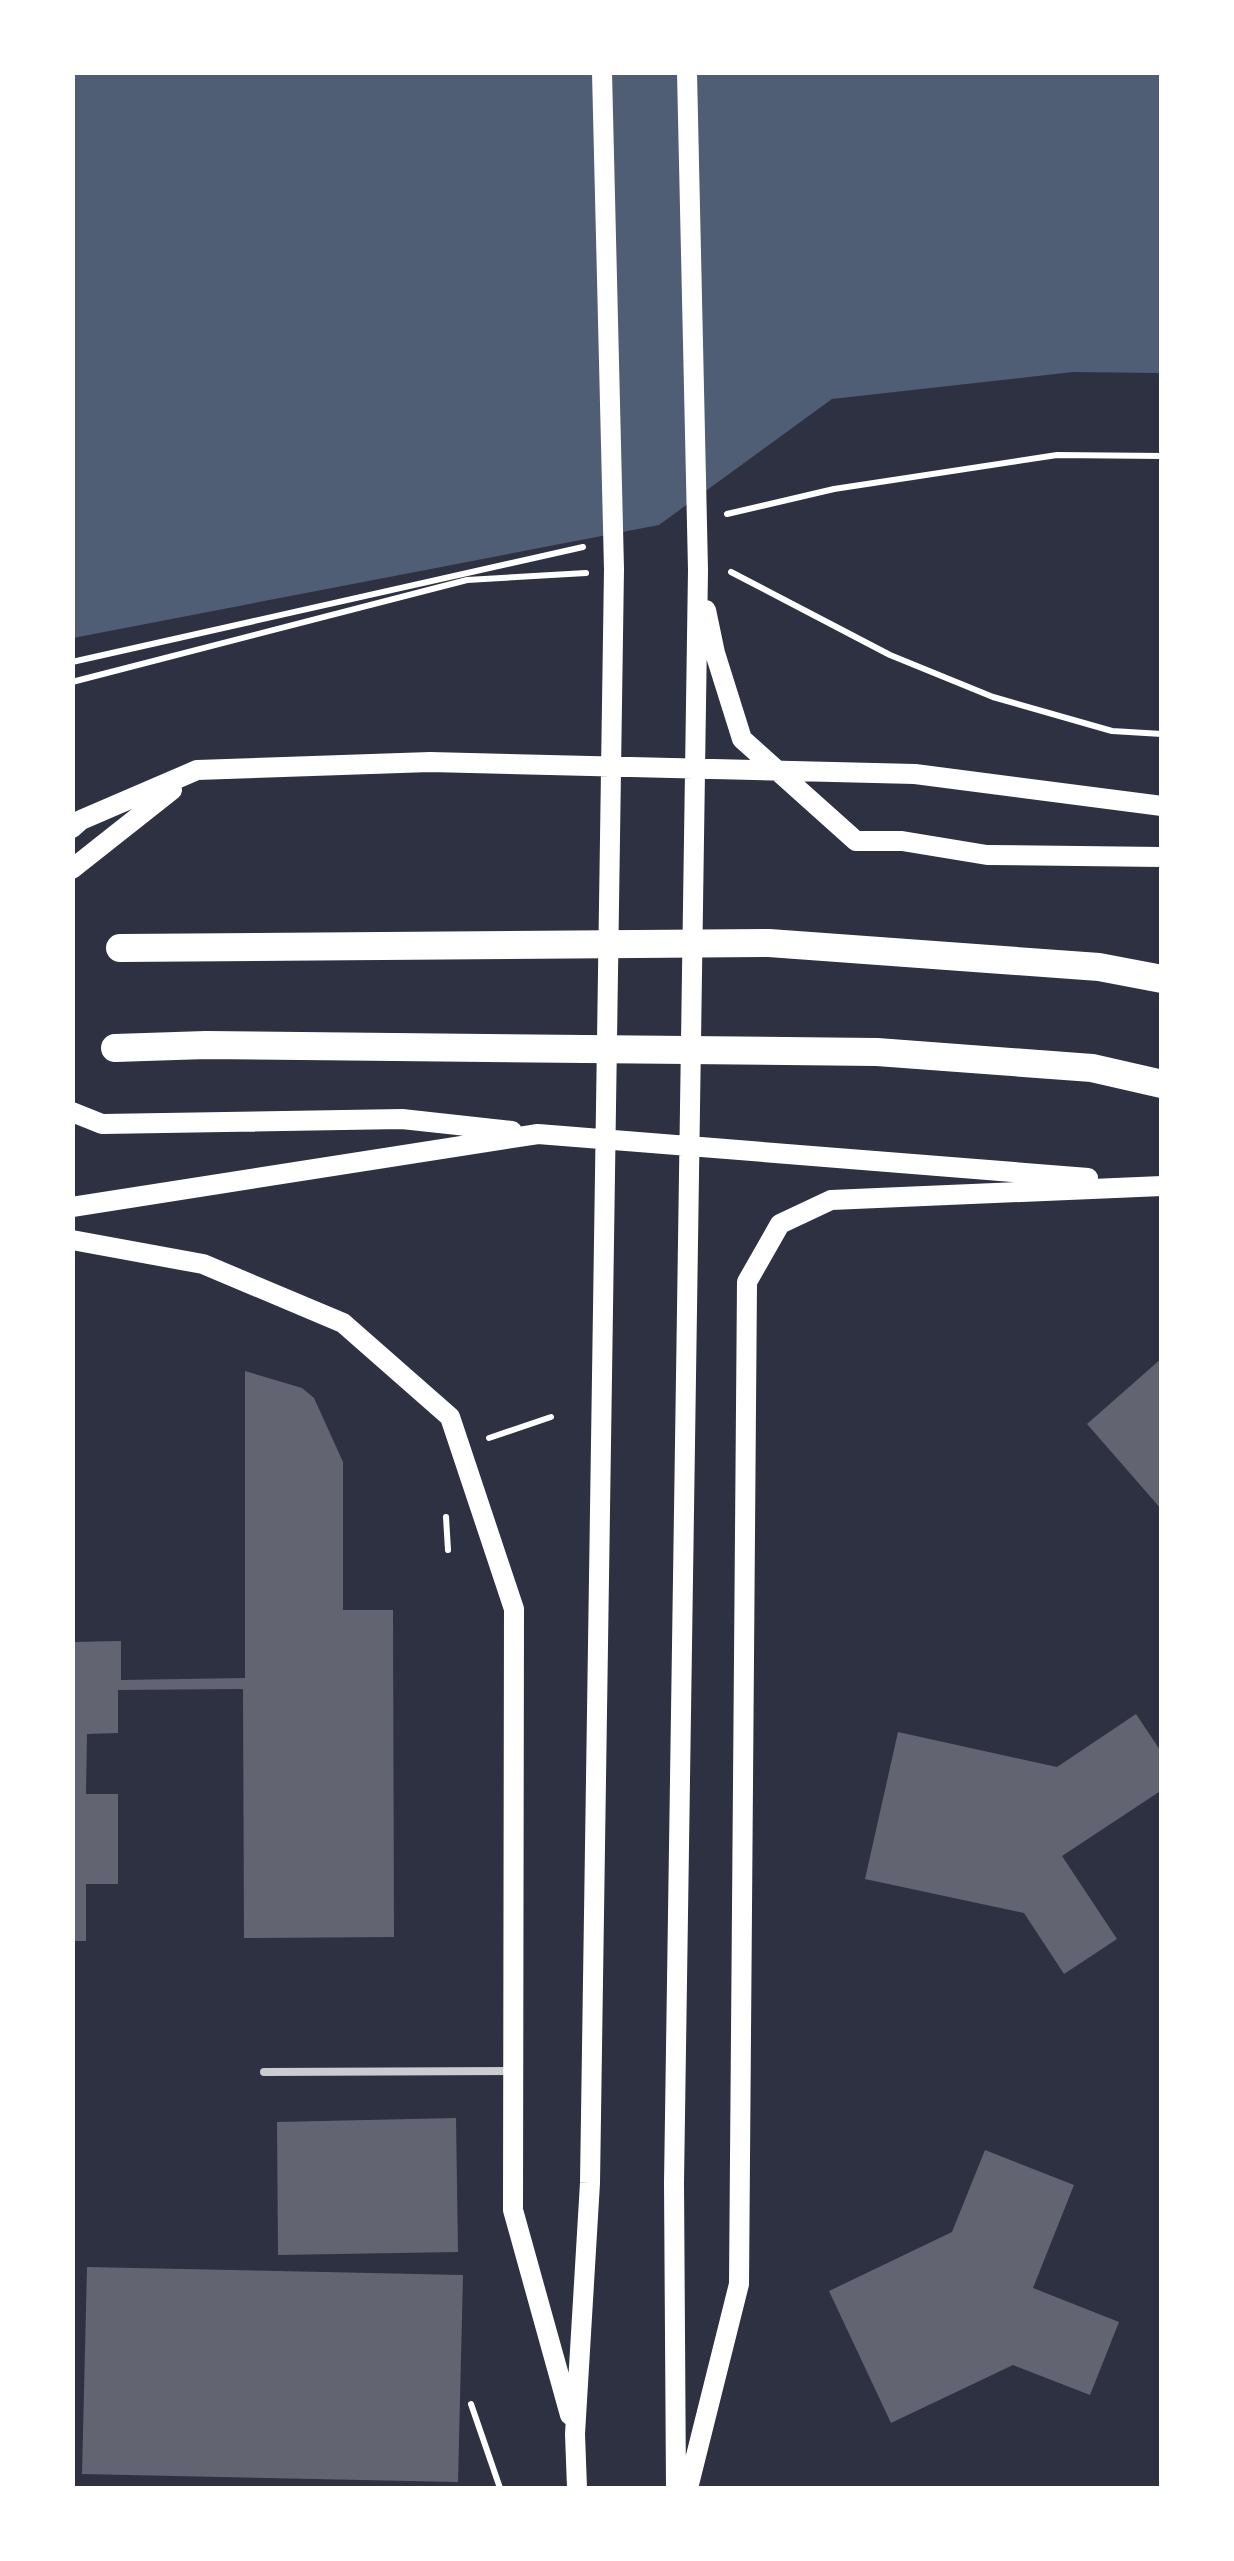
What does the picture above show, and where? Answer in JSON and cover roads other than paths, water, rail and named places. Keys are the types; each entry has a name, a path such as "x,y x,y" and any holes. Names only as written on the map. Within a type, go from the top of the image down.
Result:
{"highway":[{"path":"120,948 769,943 1099,967 1162,978"},
{"path":"1099,967 1162,964"},
{"path":"115,1048 206,1045 878,1052 1092,1068 1162,1084"}],"main road":[{"path":"577,2488 576,2434 590,2183 614,569 602,72"},
{"path":"676,2488 674,2183 698,570 686,72"},
{"path":"698,570 715,653 742,738 856,840 902,840 987,855 1162,857"},
{"path":"72,828 81,820 197,770 430,762 915,774 1162,806"},
{"path":"72,868 197,770"},
{"path":"72,1112 102,1124 402,1119 538,1134 1162,1185"},
{"path":"72,1207 538,1134"},
{"path":"688,2488 739,2284 747,1282 780,1224 831,1200 1162,1185"},
{"path":"72,1240 204,1264 343,1323 450,1417 514,1609 513,2210 576,2434"}],"lane":[{"path":"264,2072 513,2070"}],"water":[{"path":"73,73 1161,73 1161,373 1073,372 832,399 659,525 73,638"}]}
